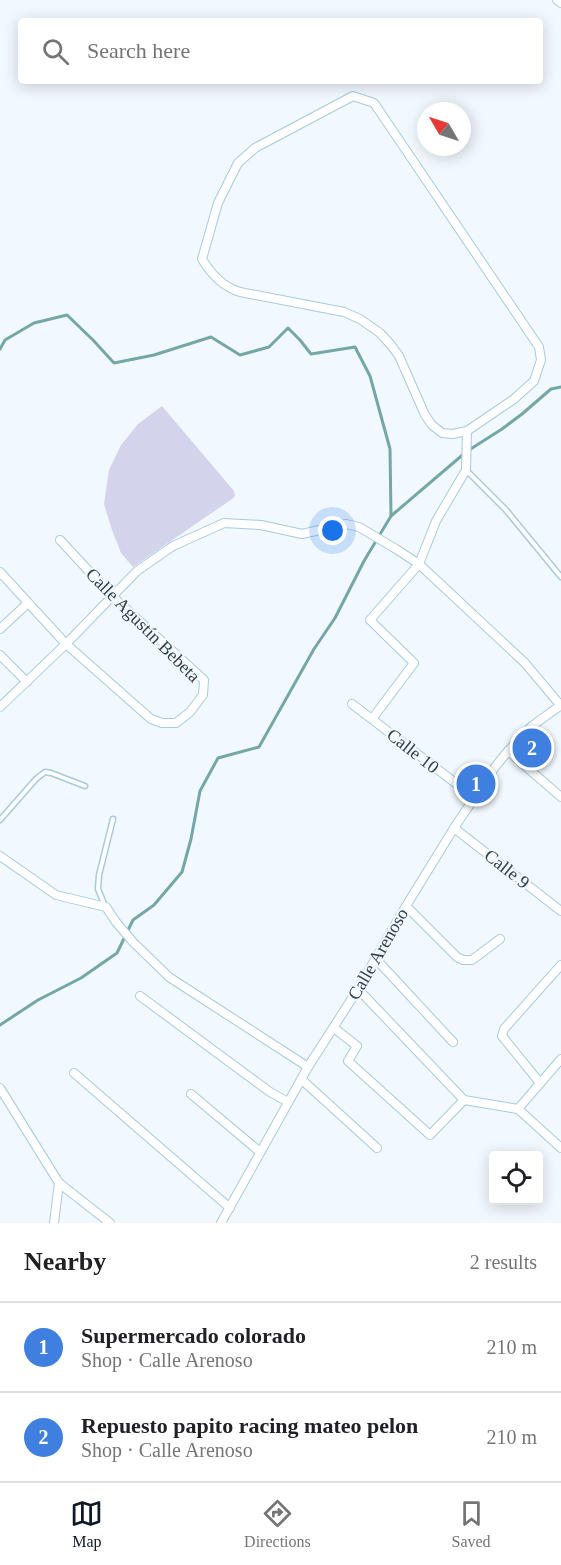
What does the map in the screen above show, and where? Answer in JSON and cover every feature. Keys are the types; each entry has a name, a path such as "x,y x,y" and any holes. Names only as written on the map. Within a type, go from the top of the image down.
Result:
{"street":[{"path":"557,0 561,3"},
{"path":"353,96 374,103 539,347 542,360 534,381 514,399 467,431 453,434 442,433 432,425 425,415 399,356 380,333 360,320 344,312 229,289 213,275 202,259 218,203 238,163 255,148 353,96"},
{"path":"372,719 414,663 370,620 419,564 436,521 466,467 467,431"},
{"path":"0,707 66,644 136,571 173,546 224,524 261,525 302,534 346,524 359,527 419,564 525,663 561,705"},
{"name":"Calle Agustín Bebeta","path":"0,572 66,644 151,719 162,723 176,723 190,712 203,695 204,680 111,595 60,540"},
{"path":"0,629 28,603"},
{"path":"0,655 27,682"},
{"name":"Calle 10","path":"352,704 475,798"},
{"name":"Calle Arenoso","path":"221,1223 308,1067 358,989 454,828 508,751 532,726 561,705"},
{"path":"508,751 561,797"},
{"name":"Calle 9","path":"454,828 561,911"},
{"path":"0,856 56,895 106,907 133,942 169,977 308,1067"},
{"path":"406,906 457,957 463,960 472,960 500,939"},
{"path":"375,958 453,1042"},
{"path":"540,1083 502,1036 504,1029 561,965"},
{"path":"358,989 464,1100 518,1109 561,1148"},
{"path":"140,996 270,1092 288,1102"},
{"path":"334,1028 357,1046 348,1061 430,1135 464,1100"},
{"path":"518,1109 561,1059"},
{"path":"74,1073 230,1208"},
{"path":"301,1079 377,1148"},
{"path":"0,1088 59,1183 110,1223"},
{"path":"191,1094 260,1152"},
{"path":"54,1223 59,1183"}],"lane":[{"path":"466,467 506,510 561,577"},
{"path":"0,820 45,772 85,786"},
{"path":"106,907 98,889 99,875 113,819"}],"shaded area":[{"path":"162,406 234,491 235,496 133,567 121,553 104,504 109,470 121,445 138,424"}],"waterway":[{"path":"0,349 5,340 34,323 67,315 114,363 154,355 211,337 240,355 269,347 288,328 311,354 355,347 370,376 390,449 391,516"},
{"path":"0,1025 38,1000 81,978 117,953 133,920 154,905 182,872 200,791 218,758 259,747 314,649 335,618 364,561 391,516 466,452 502,429 551,389 561,387"}],"place":[{"name":"Repuesto papito racing mateo pelon","path":"532,748"},
{"name":"Supermercado colorado","path":"476,784"}]}
